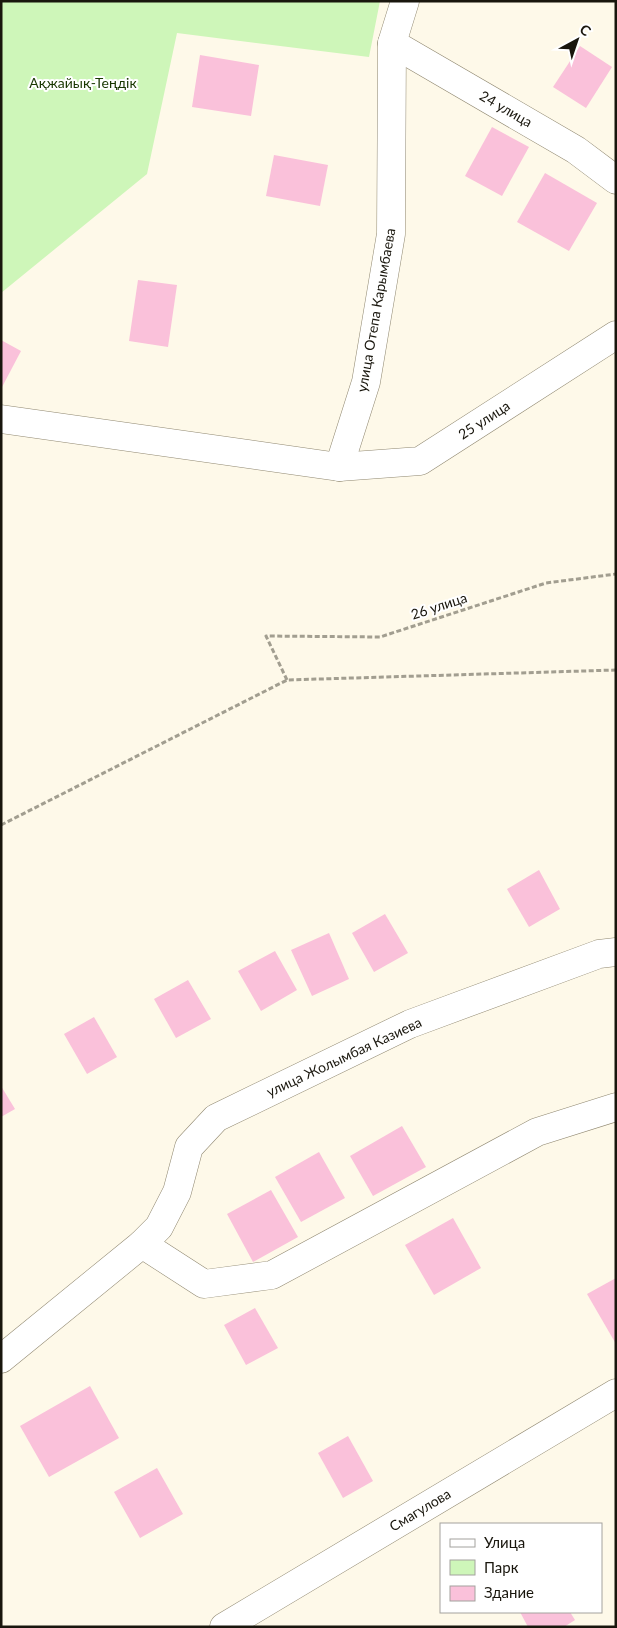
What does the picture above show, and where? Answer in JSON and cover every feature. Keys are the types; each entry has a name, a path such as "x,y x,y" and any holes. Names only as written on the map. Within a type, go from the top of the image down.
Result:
{"street":[{"name":"улица Отепа Карымбаева","path":"339,467 366,382 391,234 392,43 405,1"},
{"name":"24 улица","path":"392,43 576,150 616,180"},
{"name":"25 улица","path":"1,419 339,467 420,461 616,335"},
{"name":"улица Жолымбая Казиева","path":"1,1359 142,1244 159,1227 177,1192 188,1148 216,1118 410,1024 599,954 616,952"},
{"path":"142,1244 204,1284 272,1276 537,1132 616,1107"},
{"name":"Смагулова","path":"224,1627 616,1393"}],"path":[{"name":"26 улица","path":"287,680 266,636 380,637 546,583 616,574"},
{"path":"1,826 287,680 616,670"}],"green space":[{"name":"Ақжайық-Теңдік","path":"1,1 380,1 369,57 177,33 147,174 1,293"}],"building":[{"path":"580,46 612,67 586,108 553,87"},
{"path":"200,55 259,65 251,116 192,107"},
{"path":"492,127 529,147 502,196 465,176"},
{"path":"274,155 328,165 320,206 266,196"},
{"path":"545,173 597,203 569,251 517,222"},
{"path":"138,280 177,285 168,347 129,341"},
{"path":"1,340 21,351 1,389"},
{"path":"539,870 560,909 529,927 507,889"},
{"path":"385,914 408,953 374,972 352,933"},
{"path":"329,933 349,979 312,996 291,950"},
{"path":"275,951 297,990 261,1011 238,971"},
{"path":"188,980 211,1019 176,1038 154,999"},
{"path":"94,1017 117,1057 87,1074 64,1034"},
{"path":"1,1086 15,1109 1,1117"},
{"path":"402,1126 426,1167 373,1196 350,1156"},
{"path":"319,1152 345,1198 301,1222 275,1177"},
{"path":"271,1190 298,1237 253,1262 227,1214"},
{"path":"453,1218 481,1268 434,1295 405,1245"},
{"path":"616,1278 616,1344 587,1294"},
{"path":"255,1308 278,1348 246,1365 224,1325"},
{"path":"90,1386 119,1438 49,1477 20,1426"},
{"path":"348,1436 373,1481 343,1498 318,1453"},
{"path":"157,1468 183,1514 140,1538 114,1492"},
{"path":"521,1613 571,1613 575,1620 564,1627 528,1627"}]}
